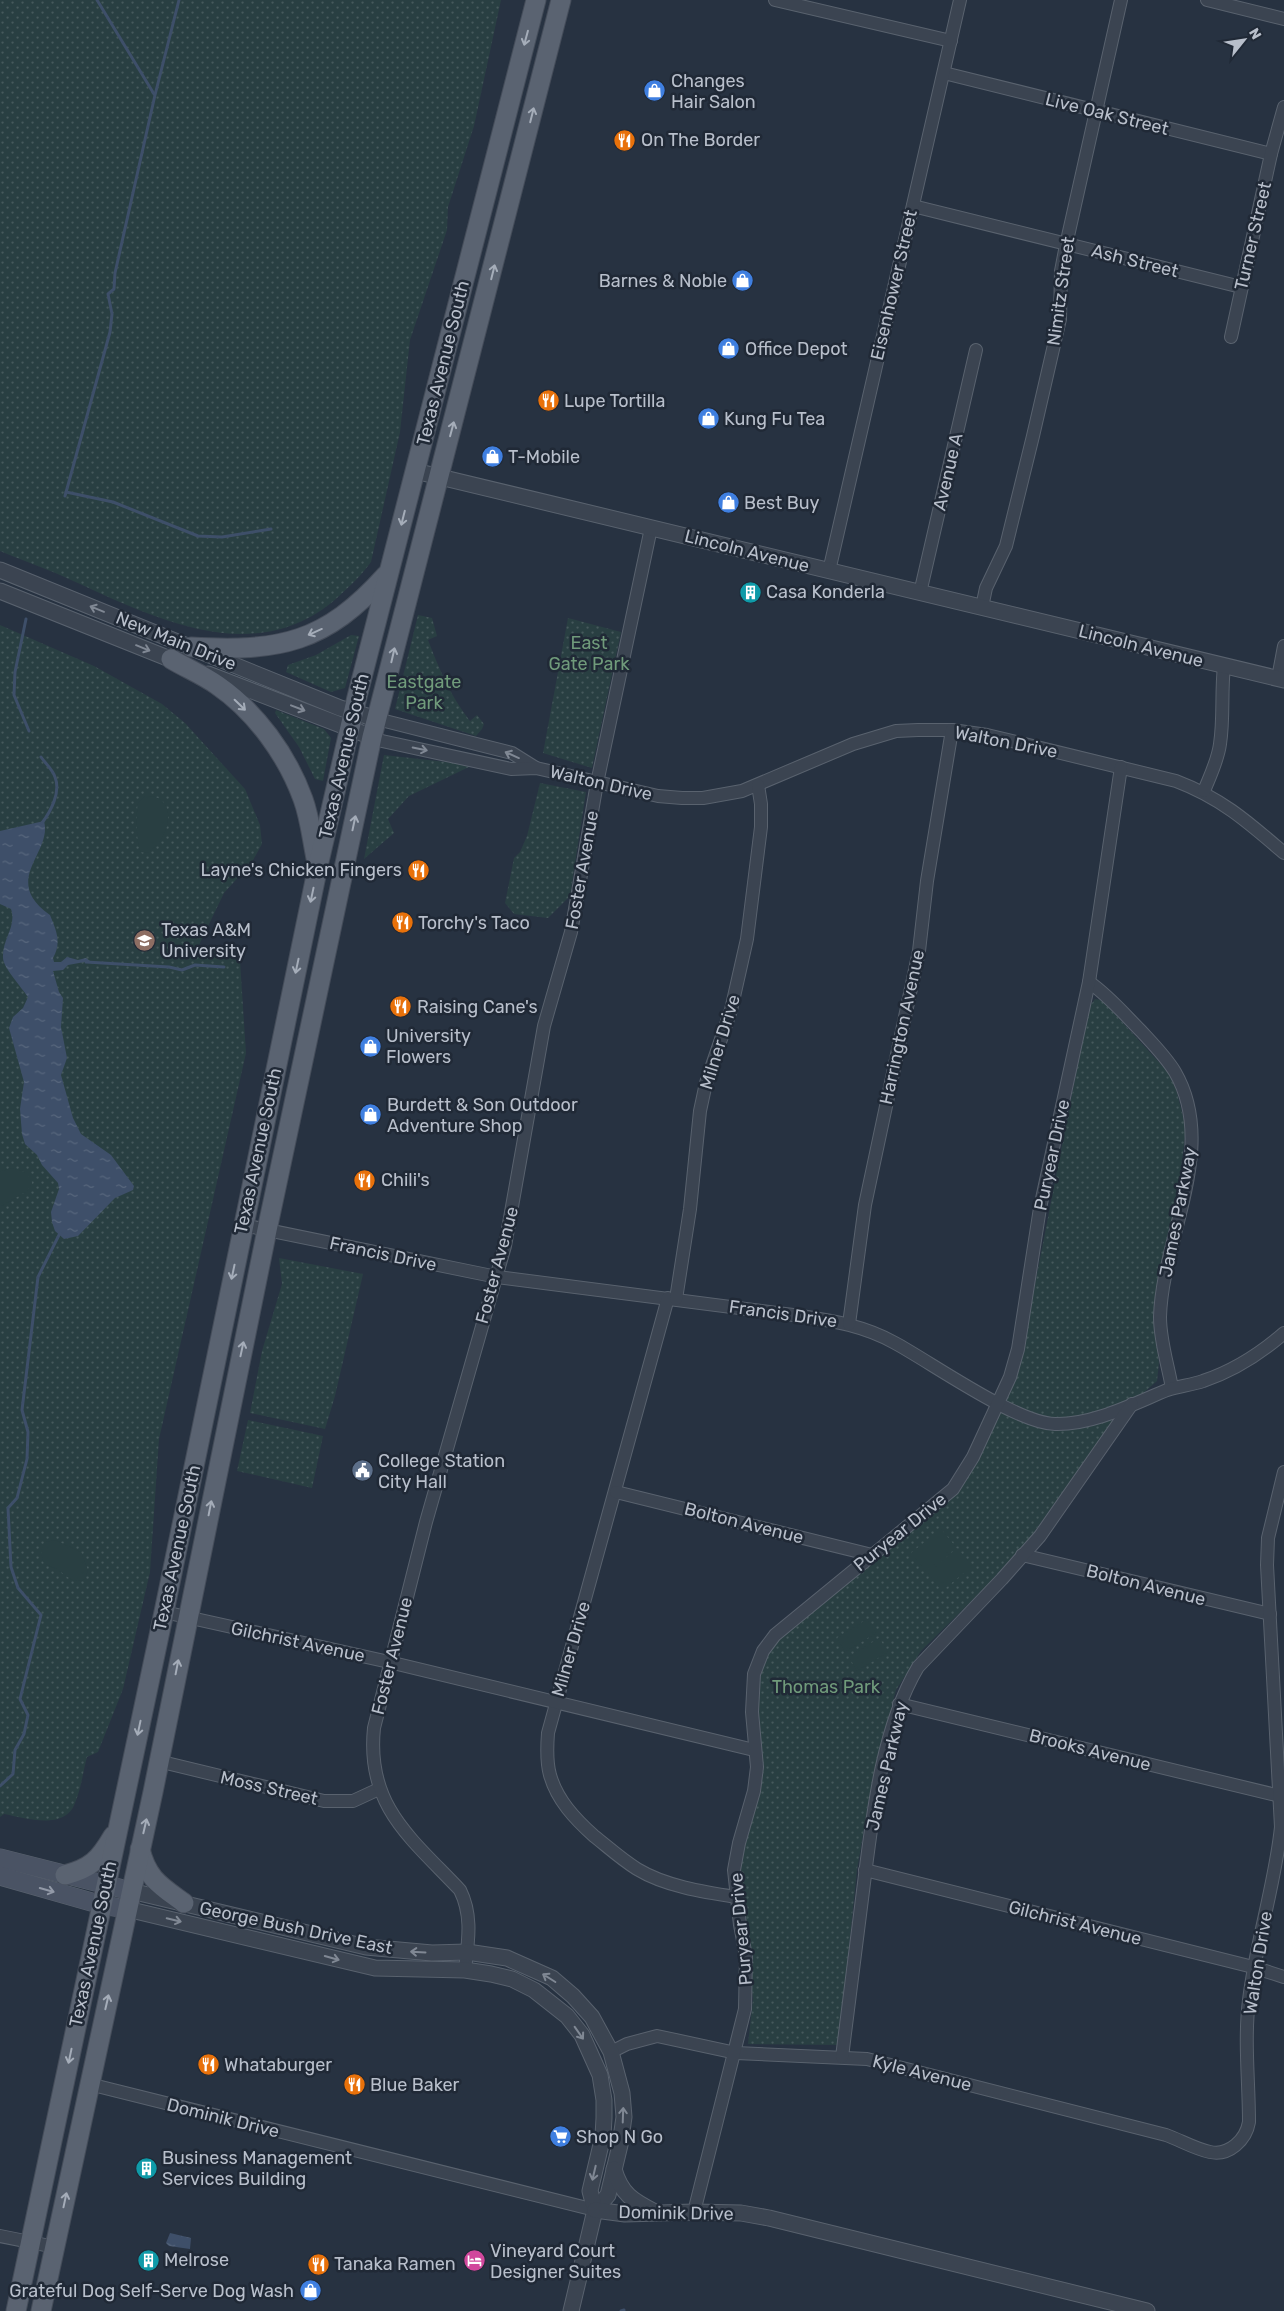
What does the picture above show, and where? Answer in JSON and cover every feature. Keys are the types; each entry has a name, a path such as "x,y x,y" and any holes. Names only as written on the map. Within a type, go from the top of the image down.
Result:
{"main road":[{"name":"Texas Avenue South","path":"16,2311 164,1612 318,866 351,720 536,0"},
{"name":"Texas Avenue South","path":"41,2311 140,1850 267,1230 375,728 513,194 561,0"},
{"path":"488,188 513,194"},
{"path":"191,647 251,649 299,638 326,627 357,606 389,572"},
{"path":"171,659 229,694 258,723 274,744 295,780 303,800 318,866"},
{"path":"288,1010 313,1016"},
{"path":"65,1875 91,1866 105,1849 117,1829"},
{"path":"140,1850 143,1861 152,1878 184,1903"},
{"name":"George Bush Drive East","path":"0,1858 106,1886 129,1900"},
{"name":"George Bush Drive East","path":"0,1876 102,1905 129,1900"}],"street":[{"path":"774,0 951,41"},
{"name":"Eisenhower Street","path":"829,571 960,0"},
{"name":"Nimitz Street","path":"982,607 986,588 1006,546 1060,319 1061,271 1121,0"},
{"path":"1207,0 1284,19"},
{"name":"Live Oak Street","path":"944,74 1271,154"},
{"name":"Turner Street","path":"1231,337 1271,154 1284,107"},
{"name":"Ash Street","path":"912,206 1241,287"},
{"name":"Avenue A","path":"920,593 976,350"},
{"name":"Lincoln Avenue","path":"415,471 1281,679"},
{"name":"Foster Avenue","path":"464,1970 469,1916 466,1902 460,1890 402,1828 388,1810 379,1789 372,1749 374,1728 389,1662 426,1522 497,1277 513,1208 544,1026 571,932 597,783 651,528"},
{"name":"New Main Drive","path":"0,570 191,647 351,720"},
{"name":"New Main Drive","path":"0,592 171,659 351,720"},
{"path":"1281,679 1284,646"},
{"path":"1204,792 1216,762 1220,743 1221,692 1224,666"},
{"path":"351,720 375,728"},
{"name":"Walton Drive","path":"375,728 512,753 536,768"},
{"name":"Walton Drive","path":"375,728 382,741 511,769 536,768 658,796 682,798 725,795 758,784 853,744 875,737 896,732 952,730 987,735 1176,780 1204,792 1238,814 1284,853"},
{"name":"Harrington Avenue","path":"849,1324 856,1285 865,1204 919,951 927,882 952,730"},
{"name":"Puryear Drive","path":"694,2212 736,2053 745,2009 747,1985 746,1956 736,1897 734,1870 739,1843 754,1790 756,1767 754,1750 754,1674 763,1650 776,1635 799,1614 953,1489 973,1457 1010,1377 1018,1349 1040,1208 1089,982 1121,767"},
{"name":"Milner Drive","path":"736,1897 688,1888 638,1870 619,1857 567,1808 558,1795 552,1781 547,1756 548,1733 556,1702 672,1299 690,1209 700,1111 706,1083 731,1010 747,939 761,827 758,784"},
{"name":"James Parkway","path":"1089,982 1106,995 1160,1051 1175,1073 1190,1117 1192,1138 1190,1166 1164,1286 1160,1318 1172,1388"},
{"name":"Francis Drive","path":"243,1224 497,1277 849,1324 893,1342 998,1403 1028,1418 1055,1424 1088,1420 1172,1388 1213,1377 1255,1355 1284,1332"},
{"name":"James Parkway","path":"842,2057 880,1776 899,1704 918,1667 1040,1536 1132,1404"},
{"name":"Walton Drive","path":"1228,2150 1245,2136 1248,2122 1248,2010 1253,1967 1278,1855 1281,1827 1268,1538 1284,1472"},
{"name":"Bolton Avenue","path":"616,1492 872,1555"},
{"name":"Bolton Avenue","path":"1022,1555 1270,1614"},
{"name":"Gilchrist Avenue","path":"164,1612 389,1662 754,1750"},
{"name":"Brooks Avenue","path":"899,1704 1280,1796"},
{"name":"Moss Street","path":"158,1761 324,1801 353,1801 379,1789"},
{"name":"Gilchrist Avenue","path":"866,1870 1253,1967 1284,1977"},
{"name":"George Bush Drive East","path":"129,1900 184,1903 366,1947 424,1952 467,1952 507,1958 552,1978 573,1996 592,2017 611,2052 619,2076 623,2105 620,2145 608,2195 595,2210 571,2311"},
{"name":"George Bush Drive East","path":"129,1900 375,1968 464,1970 512,1979 534,1990 567,2016 582,2035 596,2063 604,2100 603,2136 590,2191 595,2210"},
{"name":"Kyle Avenue","path":"611,2052 627,2044 657,2036 736,2053 867,2059 1166,2135 1210,2152 1228,2150"},
{"name":"Dominik Drive","path":"89,2084 595,2210 624,2214 742,2213 1147,2311"},
{"path":"614,2169 623,2191 637,2203 656,2213"},
{"path":"0,2236 55,2247"}],"green space":[{"path":"0,0 501,0 474,126 448,207 447,230 410,340 400,432 371,562 337,598 305,619 273,631 239,634 205,630 170,621 136,609 54,572 0,551"},
{"name":"Eastgate Park","path":"418,615 432,618 437,636 428,640 441,672 457,702 470,721 477,715 484,724 476,736 395,709"},
{"name":"East Gate Park","path":"568,618 621,632 592,768 543,753"},
{"path":"0,625 94,666 162,704 185,723 245,789 260,825 262,844 252,862 224,893 199,945 240,961 246,1053 159,1439 150,1572 123,1689 98,1752 87,1757 75,1803 70,1812 54,1820 33,1820 4,1814 0,1817"},
{"path":"351,635 359,636 345,688 331,692 286,672 288,665 316,655"},
{"path":"276,710 324,729 331,738 323,781 315,779 299,747 275,713"},
{"name":"Eastgate Park","path":"384,755 473,765 409,796 388,819 394,833 364,859"},
{"path":"540,783 586,792 570,896 548,918 514,914 505,903 514,858 520,852 527,836"},
{"path":"145,796 156,797 164,803 168,820 166,830 161,839 146,853 141,852 139,849 137,829 138,803"},
{"name":"Thomas Park","path":"1095,999 1102,1000 1167,1071 1176,1089 1186,1128 1180,1177 1154,1326 1159,1363 1157,1381 1116,1417 1018,1555 921,1651 896,1690 873,1776 857,1870 839,2045 748,2044 753,1999 738,1869 759,1761 757,1677 767,1644 953,1496 1021,1356 1089,1007"},
{"path":"16,1169 23,1172 32,1183 27,1191 0,1207 0,1172"},
{"path":"279,1258 363,1274 335,1396 325,1429 250,1413 262,1351 282,1284"},
{"path":"248,1420 323,1436 312,1488 237,1471"},
{"path":"941,1529 955,1546 926,1571 911,1553"},
{"path":"55,1540 81,1552 88,1570 85,1579 81,1581 74,1580 43,1562 41,1551 45,1542"},
{"path":"957,1548 972,1566 942,1591 928,1573"},
{"path":"867,1619 876,1633 845,1652 837,1638"},
{"path":"879,1638 888,1652 857,1671 849,1657"}],"water":[{"path":"44,821 45,833 32,867 29,878 29,890 36,902 50,915 54,926 58,941 53,958 54,962 61,962 67,957 78,960 86,958 90,961 68,965 63,970 53,971 59,992 63,998 61,1027 67,1058 61,1075 73,1118 81,1134 111,1155 134,1186 133,1190 115,1198 78,1236 64,1239 55,1231 52,1222 51,1212 59,1189 58,1183 42,1165 37,1155 25,1144 22,1134 20,1109 24,1082 9,1028 13,1017 23,1008 28,997 9,972 4,962 3,951 11,927 12,915 11,909 0,904 0,831"},
{"path":"170,2233 191,2238 190,2249 169,2246 166,2243"}],"waterway":[{"path":"97,0 154,94"},
{"path":"65,496 110,332 112,314 108,294 114,289 115,273 155,95 179,0"},
{"path":"66,492 113,502 198,536 222,537 271,529"},
{"path":"26,619 15,672 14,695 29,731"},
{"path":"41,757 51,769 57,783 52,807 42,823"},
{"path":"86,962 169,967 182,970 195,965 224,967"},
{"path":"0,1786 13,1774 15,1750 24,1734 28,1715 20,1699 41,1615 18,1588 11,1567 8,1508 17,1498 27,1459 28,1432 22,1410 38,1277 60,1233"}],"place":[{"name":"Changes Hair Salon","path":"655,91"},
{"name":"On The Border","path":"625,140"},
{"name":"Barnes & Noble","path":"743,281"},
{"name":"Office Depot","path":"729,349"},
{"name":"Lupe Tortilla","path":"548,401"},
{"name":"Kung Fu Tea","path":"708,419"},
{"name":"T-Mobile","path":"492,457"},
{"name":"Best Buy","path":"728,503"},
{"name":"Casa Konderla","path":"750,592"},
{"name":"Layne's Chicken Fingers","path":"418,870"},
{"name":"Torchy's Taco","path":"402,923"},
{"name":"Texas A&M University","path":"145,940"},
{"name":"Raising Cane's","path":"401,1007"},
{"name":"University Flowers","path":"370,1046"},
{"name":"Burdett & Son Outdoor Adventure Shop","path":"371,1115"},
{"name":"Chili's","path":"365,1180"},
{"name":"College Station City Hall","path":"362,1471"},
{"name":"Whataburger","path":"208,2065"},
{"name":"Blue Baker","path":"354,2085"},
{"name":"Shop N Go","path":"560,2137"},
{"name":"Business Management Services Building","path":"146,2168"},
{"name":"Melrose","path":"148,2260"},
{"name":"Vineyard Court Designer Suites","path":"474,2261"},
{"name":"Tanaka Ramen","path":"318,2264"},
{"name":"Grateful Dog Self-Serve Dog Wash","path":"310,2291"}]}
